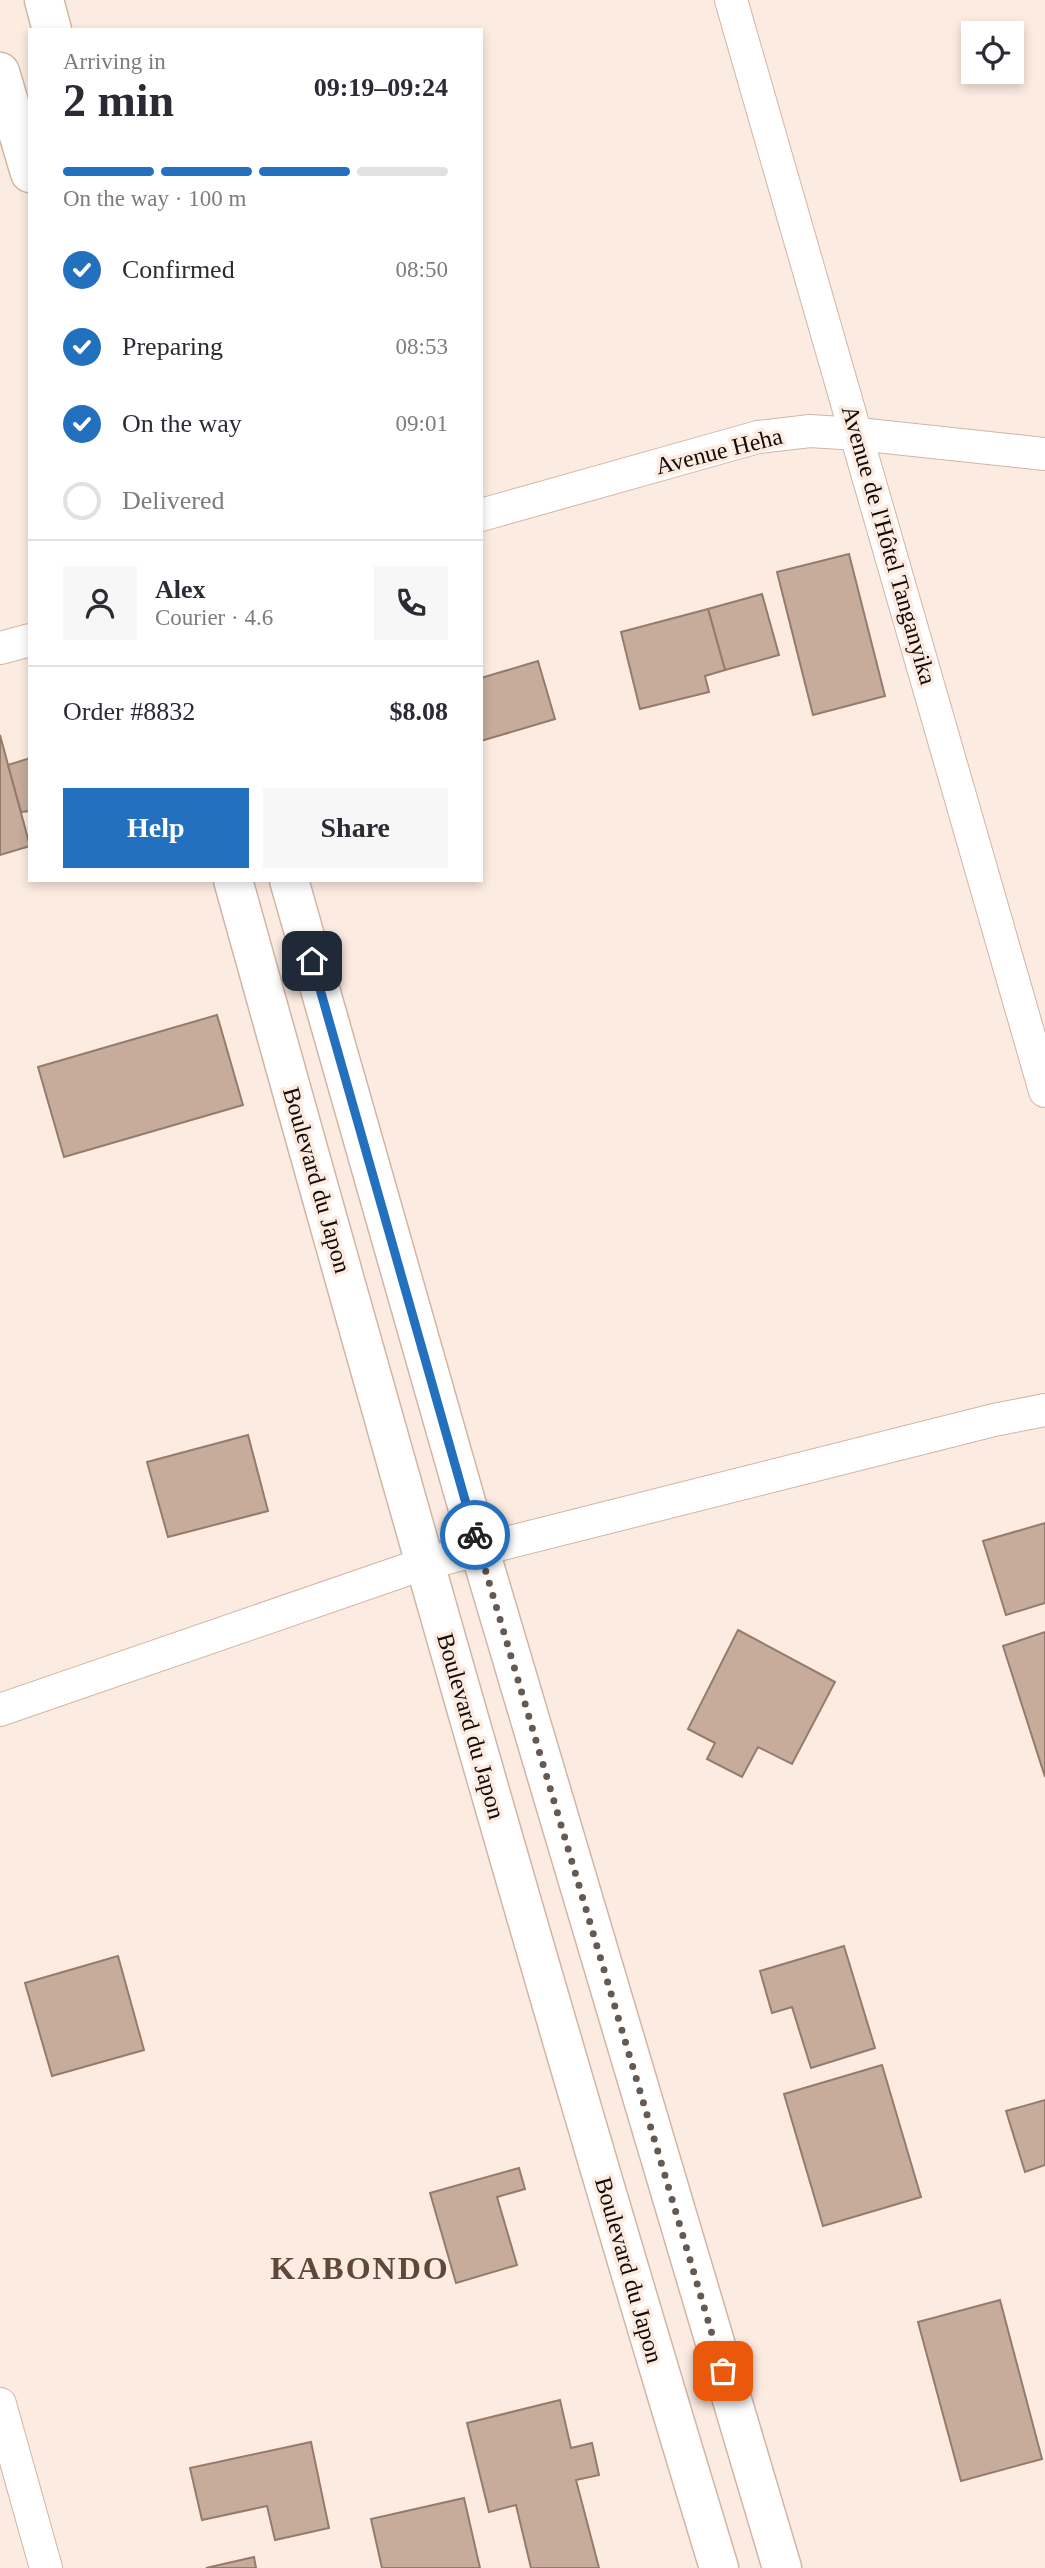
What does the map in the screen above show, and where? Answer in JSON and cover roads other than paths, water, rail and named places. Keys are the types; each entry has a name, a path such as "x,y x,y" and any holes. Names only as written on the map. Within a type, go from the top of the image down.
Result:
{"main road":[{"path":"44,0 51,28"},
{"path":"0,72 28,166"},
{"name":"Boulevard du Japon","path":"234,882 424,1564 719,2568"},
{"path":"290,882 480,1551 782,2568"},
{"path":"650,2340 709,2322"}],"street":[{"name":"Avenue de l'Hôtel Tanganyika","path":"731,0 1045,1091"},
{"name":"Avenue Heha","path":"483,514 758,437 810,431 1045,454"},
{"path":"0,648 28,641"},
{"path":"0,1710 424,1564 981,1423 1045,1410"},
{"path":"0,2403 46,2568"}],"district":[{"name":"KABONDO","path":"360,2268"}]}
